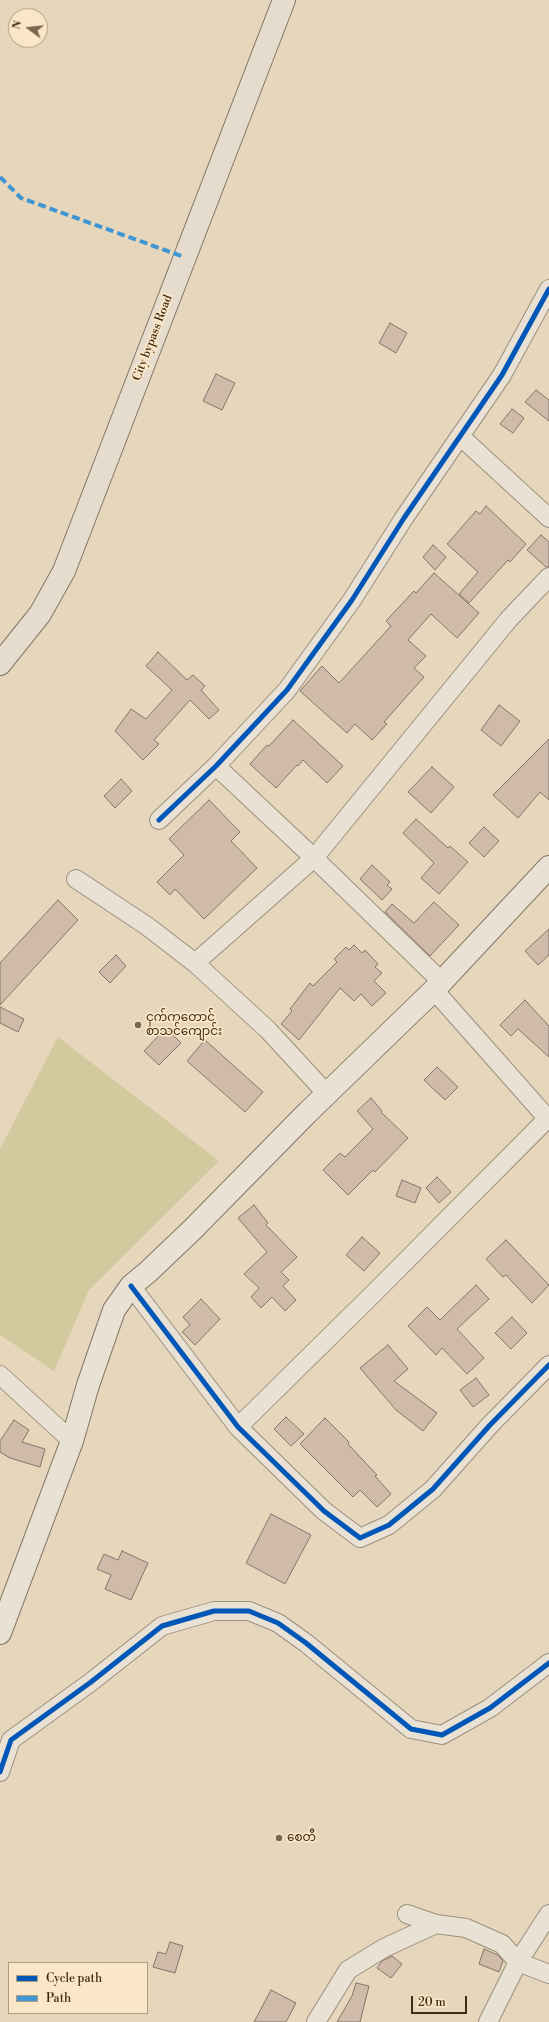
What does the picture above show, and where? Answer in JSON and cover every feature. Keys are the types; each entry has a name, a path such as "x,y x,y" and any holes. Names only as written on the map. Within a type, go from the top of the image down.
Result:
{"main road":[{"name":"City bypass Road","path":"0,664 40,614 64,572 284,0"},
{"path":"0,1633 72,1441 88,1385 114,1310 131,1286 192,1230 327,1094 438,986 549,867"}],"street":[{"path":"158,820 216,766 287,690 352,600 404,518 502,375 549,289"},
{"path":"460,436 549,518"},
{"path":"196,963 314,858 509,619 549,577"},
{"path":"216,766 314,858 438,986 549,1119 238,1427"},
{"path":"76,879 147,926 196,963 268,1030 327,1094"},
{"path":"131,1286 238,1427 324,1510 360,1538 389,1525 433,1489 490,1425 549,1365"},
{"path":"0,1375 72,1441"},
{"path":"0,1772 11,1740 91,1682 162,1626 214,1611 249,1611 278,1623 306,1643 411,1729 442,1735 490,1708 549,1663"},
{"path":"407,1914 436,1924 466,1928 502,1944 518,1962 549,1974"},
{"path":"488,2022 518,1962 549,1914"},
{"path":"316,2022 348,1970 384,1948 436,1924"}],"shaded area":[{"path":"58,1037 219,1161 89,1290 54,1371 0,1335 0,1149"}],"building":[{"path":"390,323 407,333 396,353 379,343"},
{"path":"216,374 235,383 222,410 203,401"},
{"path":"536,390 549,400 549,421 525,402"},
{"path":"512,409 524,418 513,433 500,424"},
{"path":"486,506 526,544 510,562 508,560 469,603 459,594 478,572 447,544 476,511 480,514"},
{"path":"541,535 549,542 549,567 546,567 527,550"},
{"path":"433,545 446,557 435,570 423,557"},
{"path":"434,573 479,613 457,638 431,614 408,640 426,656 414,668 424,677 384,722 387,724 372,740 355,724 347,733 300,691 322,666 339,683 391,626 386,621 414,591 416,593"},
{"path":"158,652 187,680 193,675 205,686 201,690 219,710 209,719 190,700 154,740 159,744 143,760 115,731 131,709 146,719 172,690 146,666"},
{"path":"499,705 520,721 501,746 481,730"},
{"path":"293,720 343,766 327,783 303,760 276,788 250,764"},
{"path":"549,739 549,800 540,792 518,818 493,795"},
{"path":"432,767 454,787 431,813 408,792"},
{"path":"121,779 132,791 115,808 104,796"},
{"path":"209,800 240,832 231,841 257,868 204,919 175,889 170,895 157,882 184,855 169,839"},
{"path":"416,819 448,848 450,846 468,862 439,894 421,878 434,863 403,833"},
{"path":"484,827 499,841 484,857 469,843"},
{"path":"372,865 390,882 387,885 392,889 382,900 360,879"},
{"path":"58,900 78,920 0,1005 0,963"},
{"path":"434,902 459,925 430,956 385,912 392,904 414,923"},
{"path":"549,929 549,955 538,965 525,951"},
{"path":"354,945 362,953 365,950 378,964 375,967 382,973 374,981 386,993 372,1006 361,994 354,1001 340,988 299,1040 281,1024 292,1011 290,1009 310,983 313,986 337,962 334,959 346,947 349,950"},
{"path":"116,955 126,966 110,983 99,972"},
{"path":"525,1000 549,1026 549,1057 518,1029 511,1036 500,1025"},
{"path":"0,1007 24,1019 18,1032 0,1023"},
{"path":"166,1028 181,1043 159,1065 144,1051"},
{"path":"205,1040 263,1092 245,1112 187,1061"},
{"path":"437,1067 458,1087 445,1100 424,1080"},
{"path":"371,1098 382,1111 381,1112 408,1138 375,1172 373,1170 348,1195 323,1170 340,1153 345,1157 373,1129 357,1111"},
{"path":"437,1177 451,1192 439,1203 426,1188"},
{"path":"402,1180 421,1188 415,1203 396,1196"},
{"path":"254,1205 268,1223 266,1225 297,1257 281,1272 289,1280 283,1286 296,1300 285,1311 272,1297 261,1308 251,1297 259,1288 244,1274 267,1252 238,1218"},
{"path":"362,1237 380,1253 364,1271 346,1255"},
{"path":"506,1240 549,1285 532,1303 506,1275 503,1277 486,1259"},
{"path":"476,1285 489,1299 457,1329 484,1358 467,1374 442,1348 436,1355 408,1326 427,1307 440,1320"},
{"path":"201,1299 220,1319 195,1345 182,1332 190,1325 183,1317"},
{"path":"512,1317 527,1333 511,1349 495,1333"},
{"path":"388,1345 408,1369 394,1381 437,1413 423,1431 396,1410 360,1368"},
{"path":"476,1378 489,1395 473,1407 460,1390"},
{"path":"286,1417 304,1434 291,1446 274,1429"},
{"path":"325,1418 349,1442 348,1444 377,1475 375,1476 391,1494 377,1507 360,1490 353,1497 300,1444"},
{"path":"14,1420 29,1430 22,1442 45,1449 40,1467 10,1458 0,1452 0,1441"},
{"path":"271,1514 311,1535 285,1584 246,1563"},
{"path":"122,1551 148,1563 131,1600 105,1589 111,1575 97,1569 104,1554 118,1560"},
{"path":"170,1942 183,1946 175,1973 153,1967 158,1952 166,1954"},
{"path":"484,1949 498,1955 503,1961 499,1972 479,1964"},
{"path":"392,1956 402,1964 391,1978 377,1968 382,1961"},
{"path":"356,1983 369,1986 360,2022 337,2022 352,1996"},
{"path":"271,1990 296,2003 286,2022 254,2022"}],"marked path":[{"path":"0,177 21,198 184,257"}],"cycle path":[{"path":"159,820 216,766 287,690 352,600 404,518 502,375 549,289"},
{"path":"131,1286 238,1427 324,1511 360,1538 389,1525 433,1489 490,1425 549,1365"},
{"path":"0,1772 11,1740 91,1682 162,1626 214,1611 249,1611 278,1623 306,1643 411,1729 442,1735 490,1708 549,1663"}],"place":[{"name":"ငှက်ကတောင် စာသင်ကျောင်း","path":"138,1025"},
{"name":"စေတီ","path":"279,1838"}]}
